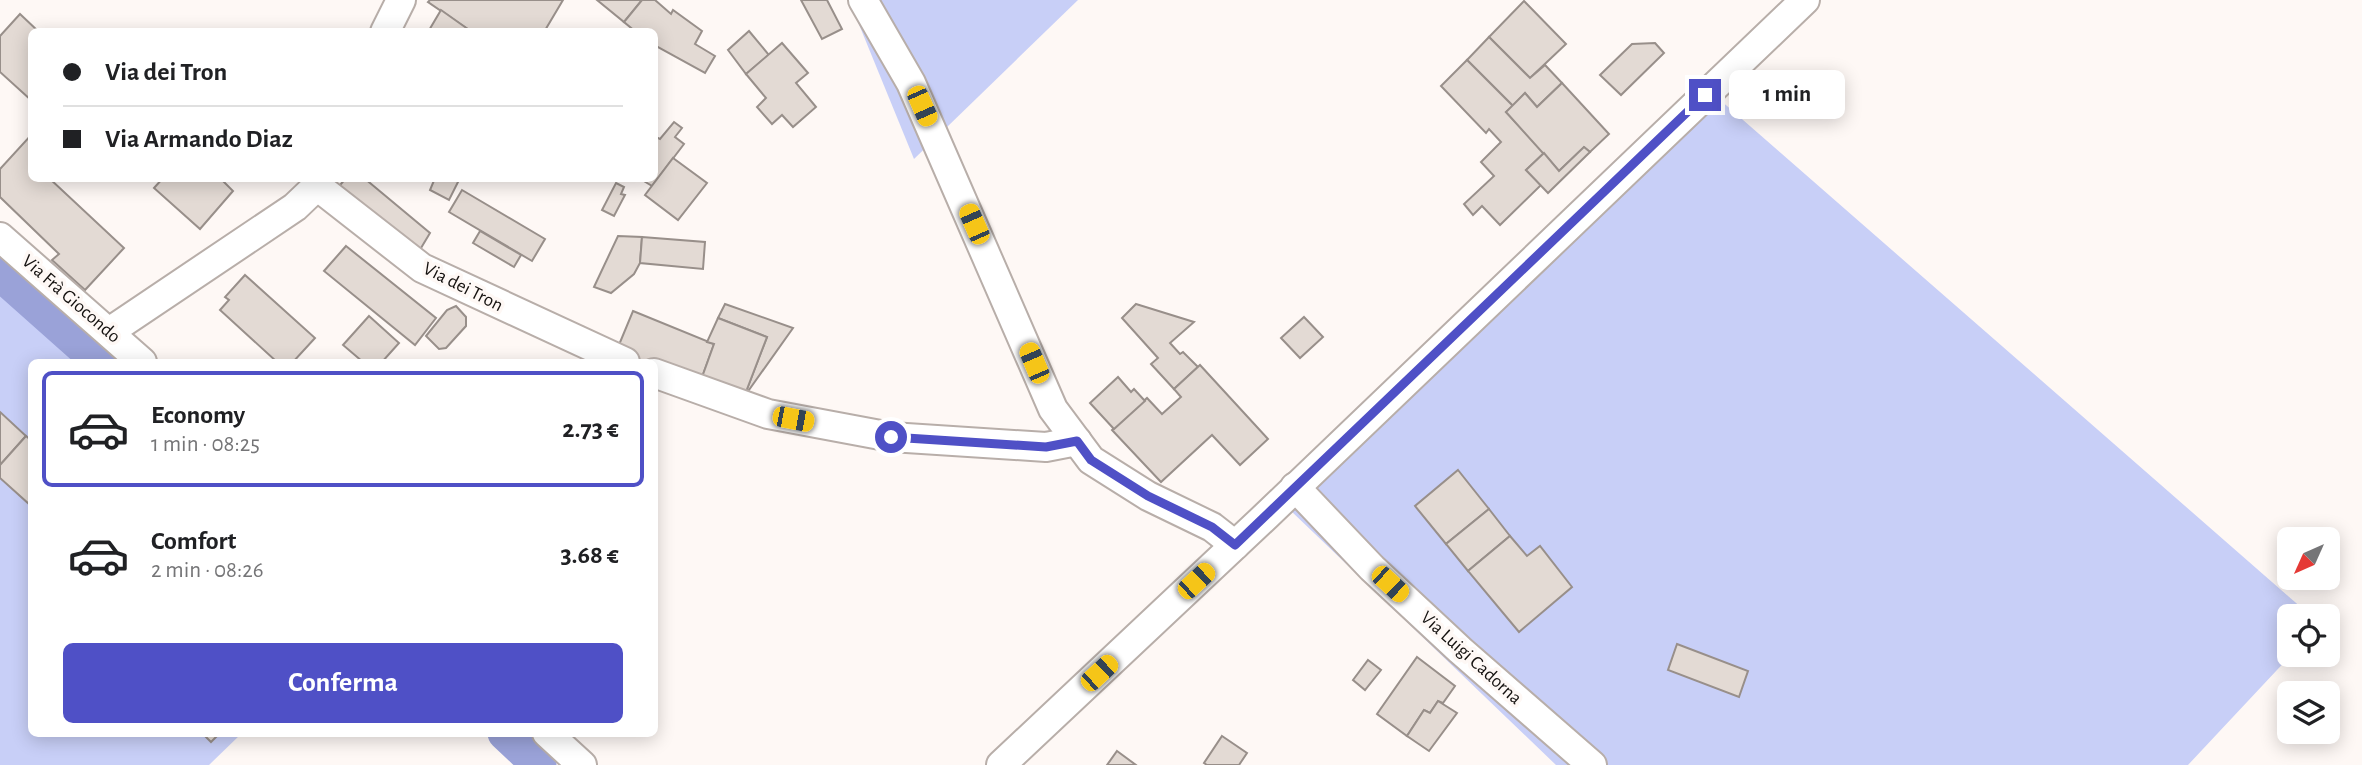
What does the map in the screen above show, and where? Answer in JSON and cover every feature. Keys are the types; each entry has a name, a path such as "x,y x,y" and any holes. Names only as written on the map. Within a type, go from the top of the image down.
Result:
{"street":[{"path":"387,28 401,0"},
{"path":"863,0 911,83 1054,409 1091,460 1148,496 1212,527 1235,545"},
{"path":"1001,765 1235,545 1794,3"},
{"name":"Via dei Tron","path":"109,332 295,207 318,182 422,268 619,359"},
{"name":"Via Frà Giocondo","path":"0,237 139,359"},
{"path":"658,374 768,414 891,437 1046,447 1077,441"},
{"name":"Via Luigi Cadorna","path":"1295,487 1372,568 1592,765"},
{"path":"551,737 582,765"}],"shaded area":[{"path":"849,0 1078,0 914,159"},
{"path":"1719,99 2277,586 2277,590 2281,590 2297,604 2277,604 2277,667 2280,667 2188,765 1556,765 1290,510"},
{"path":"0,293 73,359 28,359 28,737 238,737 209,765 0,765"}],"building":[{"path":"563,0 546,28 466,28 428,2"},
{"path":"597,0 642,0 624,22"},
{"path":"642,0 655,0 671,14 673,10 702,31 695,44 715,56 705,73 658,47 658,28 631,28 624,22"},
{"path":"801,0 827,0 842,29 822,39"},
{"path":"1524,1 1566,44 1530,78 1489,37"},
{"path":"441,10 466,28 430,28"},
{"path":"20,14 35,28 28,28 28,97 0,72 0,36"},
{"path":"749,31 769,55 746,74 728,50"},
{"path":"1489,37 1530,78 1545,65 1562,83 1537,107 1525,93 1513,106 1467,60"},
{"path":"782,43 808,73 796,83 816,107 793,127 782,115 772,124 757,107 766,98 746,74"},
{"path":"1655,43 1664,53 1621,95 1600,75 1632,44"},
{"path":"1467,60 1513,106 1506,112 1544,153 1526,170 1541,185 1500,225 1482,206 1473,215 1464,204 1494,176 1481,162 1501,142 1489,129 1486,133 1441,86"},
{"path":"1562,83 1609,134 1590,152 1584,147 1559,171 1506,112 1525,93 1537,107"},
{"path":"674,122 682,128 675,137 684,144 658,178 658,138 660,139"},
{"path":"28,138 28,182 53,182 124,248 85,290 52,260 59,254 0,197 0,169"},
{"path":"1584,147 1590,152 1548,193 1526,170 1544,153 1559,171"},
{"path":"673,158 707,183 678,220 645,195 655,182 658,182 658,178"},
{"path":"159,182 224,182 233,191 200,229 154,188"},
{"path":"343,182 369,182 430,233 415,258 335,191"},
{"path":"433,182 458,182 449,200 430,190"},
{"path":"616,183 624,187 621,194 625,195 614,216 602,210"},
{"path":"462,190 545,239 532,261 449,212"},
{"path":"480,231 521,255 514,267 473,243"},
{"path":"618,236 642,237 640,263 634,274 611,293 594,287"},
{"path":"642,237 705,242 703,269 640,263"},
{"path":"346,246 436,318 415,345 324,271"},
{"path":"245,275 315,338 296,359 274,359 220,310 229,300 225,297"},
{"path":"725,304 793,328 744,397 767,337 718,318"},
{"path":"1136,304 1194,322 1170,343 1198,367 1174,389 1151,364 1158,358 1122,318"},
{"path":"456,306 466,317 466,326 446,348 439,349 426,336 447,310"},
{"path":"633,311 714,344 701,380 658,364 658,359 634,359 616,352"},
{"path":"369,316 399,343 385,359 359,359 343,345"},
{"path":"1304,317 1323,337 1300,358 1281,338"},
{"path":"718,318 767,337 744,397 701,380 714,344 707,342"},
{"path":"1200,365 1268,439 1240,465 1212,435 1161,482 1112,430 1147,398 1162,414 1181,397 1174,389"},
{"path":"1118,377 1131,392 1134,389 1145,401 1114,429 1090,403"},
{"path":"0,412 26,436 0,465"},
{"path":"26,436 28,438 28,503 0,478 0,465"},
{"path":"1458,470 1489,509 1446,544 1415,506"},
{"path":"1489,509 1510,536 1468,571 1446,544"},
{"path":"1510,536 1527,556 1540,546 1572,587 1519,632 1468,571"},
{"path":"1677,644 1748,671 1739,697 1668,670"},
{"path":"1417,657 1455,686 1443,703 1438,701 1430,713 1424,710 1407,736 1377,714"},
{"path":"1368,660 1381,670 1365,690 1353,680"},
{"path":"1438,701 1457,713 1429,751 1407,736 1424,710 1430,713"},
{"path":"1222,736 1247,753 1239,765 1204,763"},
{"path":"1117,751 1136,765 1107,765"}],"waterway":[{"path":"0,273 97,359"},
{"path":"509,737 539,765"}],"route":[{"path":"891,437 1046,447 1077,441 1091,460 1148,496 1212,527 1235,545 1705,95"}]}
